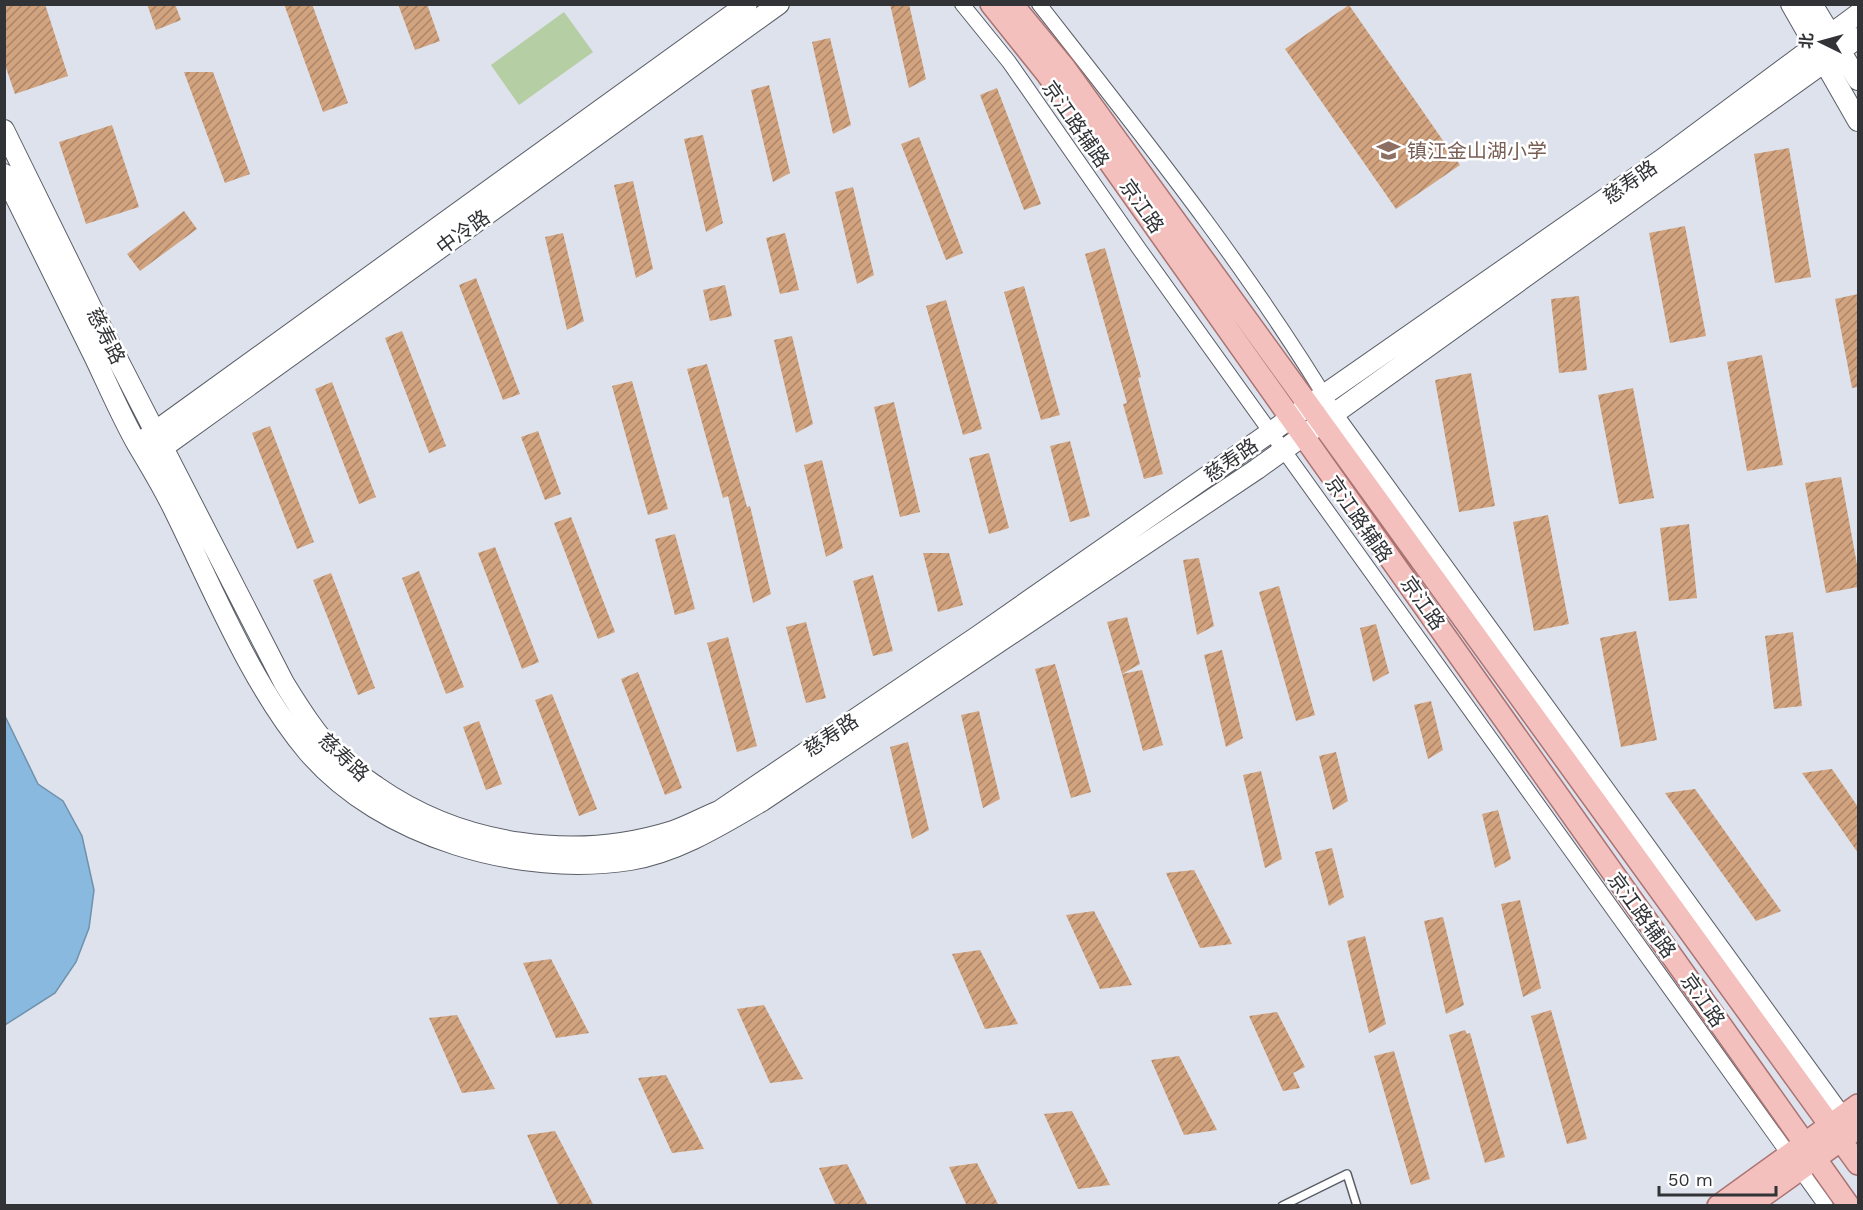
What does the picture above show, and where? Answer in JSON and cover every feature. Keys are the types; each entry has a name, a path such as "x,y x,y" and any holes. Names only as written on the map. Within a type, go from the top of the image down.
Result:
{"main road":[{"name":"京江路","path":"991,4 1308,406"},
{"name":"京江路","path":"1012,4 1064,67 1320,423 1849,1126 1858,1164"},
{"name":"京江路","path":"1320,423 1802,1157 1849,1206"},
{"path":"1718,1206 1802,1157 1849,1126"},
{"path":"1749,1206 1802,1157"}],"street":[{"name":"中冷路","path":"159,440 747,4"},
{"name":"中冷路","path":"142,452 779,4"},
{"name":"京江路辅路","path":"962,4 1009,62 1140,250 1802,1157 1826,1206"},
{"path":"1039,4 1196,204 1308,406"},
{"path":"1791,4 1858,80"},
{"path":"1812,4 1858,121"},
{"name":"慈寿路","path":"4,174 217,602 267,691 309,753 347,790 391,817 431,836 480,852 517,860 595,862 632,860 684,844 762,801 1286,449 1828,48 1858,14"},
{"name":"慈寿路","path":"4,130 159,440 284,683 305,719 339,758 400,803 433,820 513,842 549,846 590,846 628,842 674,830 719,810 978,636 1661,160 1828,48 1858,38"}],"lane":[{"path":"1282,1206 1347,1174 1357,1206"}],"green space":[{"path":"564,12 593,52 519,105 491,65"}],"water":[{"path":"4,714 38,784 63,801 82,836 94,890 89,928 76,962 55,993 5,1025"}],"building":[{"path":"45,4 68,76 15,94 4,62 4,6"},
{"path":"147,4 175,4 181,20 156,30"},
{"path":"284,4 312,4 348,103 323,112"},
{"path":"398,4 427,4 440,41 415,50"},
{"path":"890,4 909,4 926,79 909,88"},
{"path":"1349,5 1460,165 1396,209 1285,49"},
{"path":"830,38 851,125 833,134 812,42"},
{"path":"184,72 213,72 250,174 225,183"},
{"path":"769,85 790,173 773,182 751,90"},
{"path":"997,88 1041,204 1024,210 980,95"},
{"path":"112,125 139,207 86,224 59,142"},
{"path":"703,135 723,223 706,232 684,139"},
{"path":"919,137 963,253 946,260 901,144"},
{"path":"1789,148 1811,277 1775,283 1754,154"},
{"path":"633,181 653,269 636,278 614,185"},
{"path":"853,187 874,275 857,284 835,192"},
{"path":"184,211 197,229 140,271 127,254"},
{"path":"1685,226 1706,336 1670,343 1649,233"},
{"path":"563,233 584,321 567,330 545,237"},
{"path":"785,233 799,290 780,294 766,238"},
{"path":"1105,248 1141,377 1138,378 1163,474 1144,479 1123,404 1127,403 1085,254"},
{"path":"476,278 520,394 503,400 459,285"},
{"path":"725,285 732,316 710,321 703,290"},
{"path":"1024,286 1060,415 1041,420 1004,292"},
{"path":"1858,294 1858,387 1852,388 1835,299"},
{"path":"1579,296 1587,370 1559,373 1551,299"},
{"path":"946,300 982,429 963,435 926,306"},
{"path":"402,331 446,446 429,453 385,338"},
{"path":"792,336 813,424 796,433 774,340"},
{"path":"1762,355 1783,465 1747,471 1727,362"},
{"path":"707,364 747,507 750,506 771,594 753,603 728,496 723,498 687,369"},
{"path":"1471,373 1495,506 1459,512 1435,380"},
{"path":"632,381 668,509 648,515 612,386"},
{"path":"332,382 376,497 359,504 315,389"},
{"path":"1633,388 1654,498 1619,504 1598,395"},
{"path":"894,402 920,512 900,517 874,407"},
{"path":"270,426 314,542 297,549 252,433"},
{"path":"538,431 561,494 545,500 521,437"},
{"path":"1070,441 1090,516 1070,522 1050,446"},
{"path":"989,453 1009,528 989,534 969,458"},
{"path":"822,460 843,548 826,557 804,465"},
{"path":"1841,477 1858,570 1858,587 1826,593 1805,483"},
{"path":"1548,515 1569,624 1534,631 1513,522"},
{"path":"571,517 615,632 598,639 554,523"},
{"path":"1689,524 1697,598 1669,601 1660,528"},
{"path":"675,534 695,609 675,615 655,539"},
{"path":"495,547 539,662 522,669 478,553"},
{"path":"923,553 949,553 963,605 938,612"},
{"path":"1199,558 1214,626 1197,635 1183,560"},
{"path":"419,571 464,687 446,694 402,578"},
{"path":"331,573 375,688 358,695 313,580"},
{"path":"873,575 893,651 873,656 853,581"},
{"path":"1279,586 1315,715 1296,721 1259,592"},
{"path":"1127,617 1140,664 1122,674 1107,622"},
{"path":"806,622 826,698 806,703 786,627"},
{"path":"1376,624 1389,673 1373,682 1360,628"},
{"path":"1636,631 1657,740 1621,747 1600,638"},
{"path":"1793,632 1802,706 1774,709 1765,636"},
{"path":"728,637 757,746 737,752 707,643"},
{"path":"1222,650 1243,738 1226,747 1204,655"},
{"path":"1055,664 1091,792 1071,798 1035,669"},
{"path":"1142,670 1163,745 1143,751 1122,674"},
{"path":"638,672 682,788 665,795 621,679"},
{"path":"552,694 597,809 579,816 535,700"},
{"path":"1431,701 1443,750 1428,759 1414,705"},
{"path":"979,711 1000,799 983,808 961,715"},
{"path":"479,721 502,784 486,790 463,727"},
{"path":"908,742 929,830 912,839 890,747"},
{"path":"1336,752 1348,801 1333,810 1319,756"},
{"path":"1832,769 1858,807 1858,853 1802,773"},
{"path":"1261,771 1282,859 1265,868 1243,775"},
{"path":"1695,789 1781,911 1756,921 1665,793"},
{"path":"1498,810 1511,859 1495,868 1482,814"},
{"path":"1332,848 1344,897 1329,906 1315,852"},
{"path":"1194,870 1232,944 1200,948 1166,873"},
{"path":"1520,900 1541,988 1523,997 1501,904"},
{"path":"1094,911 1132,985 1100,989 1066,915"},
{"path":"1443,917 1464,1005 1446,1014 1424,921"},
{"path":"1365,936 1386,1024 1369,1033 1347,941"},
{"path":"980,950 1018,1024 985,1029 952,954"},
{"path":"551,959 589,1033 556,1038 523,963"},
{"path":"764,1005 803,1079 770,1083 737,1009"},
{"path":"1551,1010 1587,1139 1567,1144 1531,1016"},
{"path":"1277,1012 1305,1067 1293,1073 1300,1088 1283,1091 1249,1016"},
{"path":"457,1015 495,1089 462,1093 429,1018"},
{"path":"1465,1030 1467,1034 1470,1033 1505,1157 1485,1163 1449,1035"},
{"path":"1394,1051 1430,1179 1411,1185 1374,1056"},
{"path":"1179,1056 1217,1130 1184,1135 1151,1060"},
{"path":"666,1075 704,1149 672,1153 638,1078"},
{"path":"1072,1111 1110,1185 1078,1189 1044,1114"},
{"path":"555,1131 594,1206 559,1206 527,1135"},
{"path":"977,1163 999,1206 967,1206 949,1167"},
{"path":"847,1164 868,1206 836,1206 819,1168"}],"place":[{"name":"镇江金山湖小学","path":"1389,151"}]}
